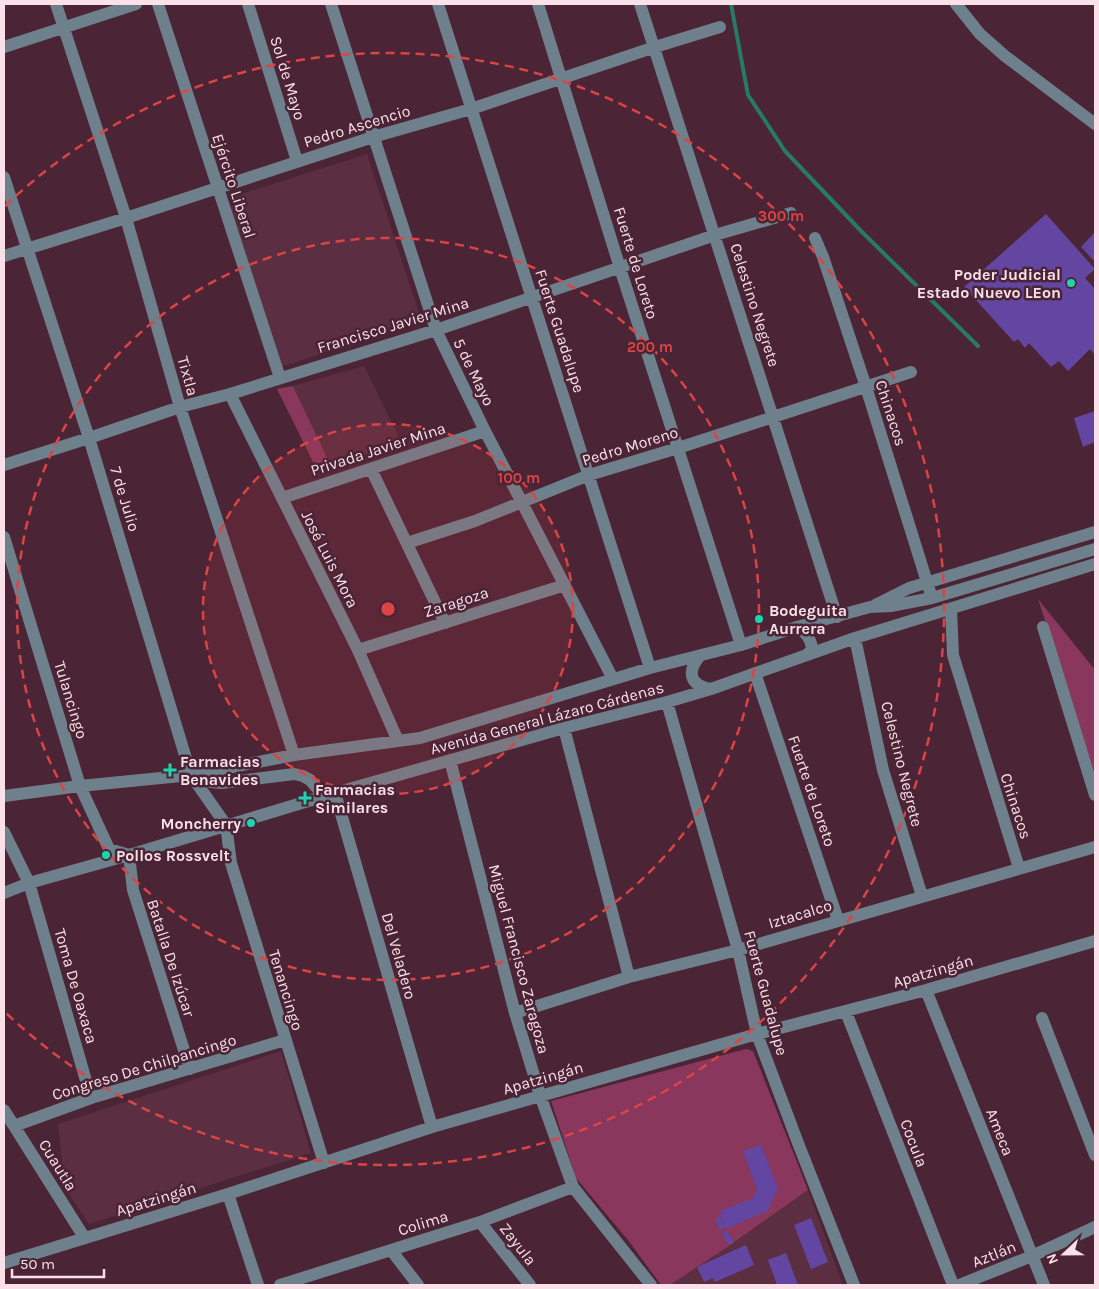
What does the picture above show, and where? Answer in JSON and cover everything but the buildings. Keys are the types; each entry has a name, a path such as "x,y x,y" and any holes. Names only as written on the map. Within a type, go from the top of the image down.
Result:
{"street":[{"name":"Tixtla","path":"56,4 126,218 180,407 294,755"},
{"path":"4,47 136,4"},
{"name":"Ejército Liberal","path":"158,4 280,378"},
{"name":"Sol de Mayo","path":"248,4 296,161"},
{"name":"5 de Mayo","path":"331,4 436,330 485,431 613,679"},
{"name":"Fuerte Guadalupe","path":"438,4 650,668"},
{"name":"Fuerte de Loreto","path":"538,4 620,268 741,645"},
{"name":"Celestino Negrete","path":"640,4 837,616"},
{"path":"956,4 980,34 1005,56 1095,124"},
{"name":"Pedro Ascencio","path":"4,256 126,218 296,161 471,109 720,27"},
{"name":"7 de Julio","path":"4,177 89,438 192,775 226,825"},
{"name":"Francisco Javier Mina","path":"4,465 180,407 230,394 436,330 715,235 791,213"},
{"name":"Chinacos","path":"815,238 866,387 932,598"},
{"name":"Pedro Moreno","path":"407,544 475,522 589,475 911,372"},
{"name":"José Luis Mora","path":"230,394 358,650 398,741"},
{"name":"Privada Javier Mina","path":"282,498 485,431"},
{"path":"371,468 444,623"},
{"path":"870,607 909,588 1095,532"},
{"name":"Tulancingo","path":"4,536 80,786 109,849 129,855"},
{"name":"Avenida General Lázaro Cárdenas","path":"4,796 80,786 192,775 294,755 430,736 650,668 699,657 870,607 891,606 932,598 1095,549"},
{"name":"Avenida General Lázaro Cárdenas","path":"4,893 29,883 450,760 711,689 855,638 1095,564"},
{"name":"Zaragoza","path":"358,650 564,585"},
{"name":"Chinacos","path":"951,609 953,655 1019,868"},
{"path":"797,627 807,634 812,644 812,649 807,656"},
{"path":"1043,627 1095,796"},
{"name":"Celestino Negrete","path":"855,638 883,770 922,896"},
{"path":"699,657 691,670 694,681 702,687 711,689"},
{"name":"Fuerte de Loreto","path":"755,673 838,920"},
{"name":"Fuerte Guadalupe","path":"667,702 738,950 757,1034 854,1285"},
{"path":"564,728 629,977"},
{"name":"Miguel Francisco Zaragoza","path":"450,760 515,1013 540,1095 573,1187 652,1285"},
{"path":"192,775 211,782 222,783 294,774 310,780 318,788 336,793"},
{"name":"Del Veladero","path":"336,793 432,1127"},
{"name":"Tenancingo","path":"226,825 231,863 324,1163"},
{"name":"Toma De Oaxaca","path":"4,832 29,883 91,1098"},
{"name":"Iztacalco","path":"515,1013 629,977 738,950 1095,846"},
{"name":"Batalla De Izúcar","path":"129,855 132,890 190,1069"},
{"name":"Apatzingán","path":"4,1263 228,1194 432,1127 540,1095 757,1034 926,990 1095,940"},
{"name":"Ameca","path":"926,990 1044,1285"},
{"name":"Cocula","path":"846,1012 953,1285"},
{"path":"1042,1018 1095,1155"},
{"name":"Congreso De Chilpancingo","path":"14,1126 91,1098 285,1040"},
{"name":"Cuautla","path":"4,1110 84,1237"},
{"name":"Colima","path":"280,1285 307,1282 391,1250 480,1222 573,1187"},
{"path":"228,1194 258,1285"},
{"name":"Zayula","path":"480,1222 530,1285"},
{"name":"Aztlán","path":"959,1285 1032,1256 1095,1227"},
{"path":"391,1250 418,1285"}],"shaded area":[{"path":"367,154 422,322 280,367 229,212 235,196"},
{"path":"364,366 402,444 332,468 293,386"},
{"path":"293,386 332,468 318,472 277,389"},
{"path":"1038,599 1095,670 1095,774"},
{"path":"746,1049 753,1051 808,1190 670,1285 661,1285 628,1240 576,1178 551,1101"},
{"path":"281,1051 311,1153 89,1224 65,1188 58,1124"},
{"path":"808,1190 843,1285 670,1285 726,1248"}],"waterway":[{"path":"731,4 748,95 785,151 862,232 978,346"}],"place":[{"name":"Poder Judicial Estado Nuevo LEon","path":"1071,283"},
{"name":"Bodeguita Aurrera","path":"759,619"},
{"name":"Farmacias Benavides","path":"170,770"},
{"name":"Farmacias Similares","path":"305,798"},
{"name":"Moncherry","path":"251,823"},
{"name":"Pollos Rossvelt","path":"106,855"}]}
